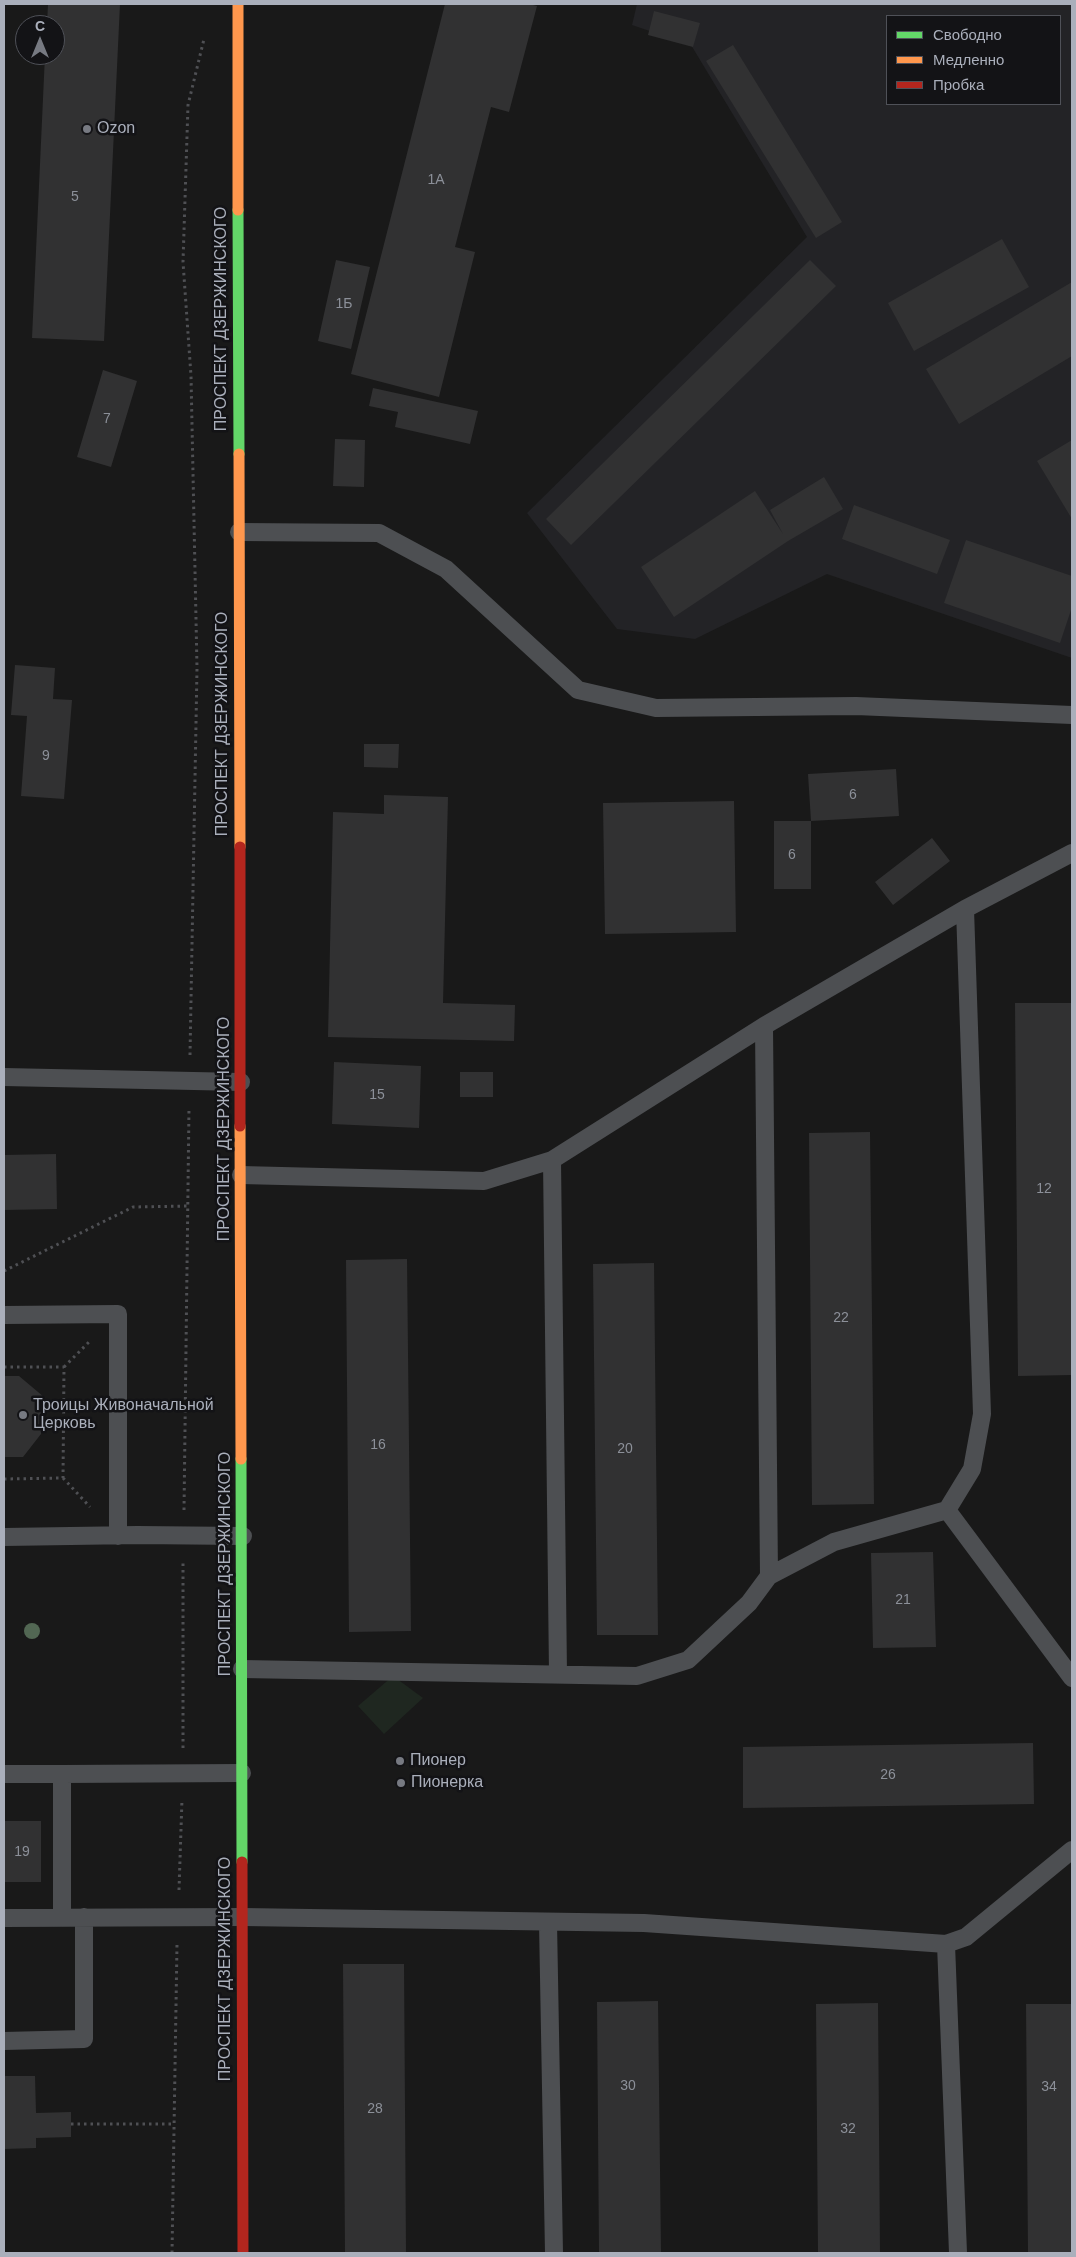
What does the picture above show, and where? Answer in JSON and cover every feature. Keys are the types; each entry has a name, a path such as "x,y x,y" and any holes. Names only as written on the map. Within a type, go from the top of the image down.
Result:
{"street":[{"name":"ПРОСПЕКТ ДЗЕРЖИНСКОГО","path":"238,4 243,2253"}],"lane":[{"path":"239,532 379,534 446,569 578,690 646,706 656,708 856,706 1072,715"},
{"path":"241,1175 484,1181 552,1160 764,1026 965,909 1072,853"},
{"path":"242,1669 637,1676 688,1660 748,1603 769,1576 834,1542 947,1510 972,1469 982,1414 965,909"},
{"path":"764,1026 769,1576"},
{"path":"4,1077 241,1082"},
{"path":"552,1160 558,1674"},
{"path":"4,1315 118,1314 118,1536"},
{"path":"947,1510 1072,1678"},
{"path":"4,1537 242,1536"},
{"path":"4,1774 242,1773"},
{"path":"62,1774 62,1918"},
{"path":"4,1918 242,1917 644,1923 946,1944 966,1937 1072,1850"},
{"path":"4,2041 84,2039 84,1917"},
{"path":"548,1922 554,2253"},
{"path":"946,1944 958,2253"}],"path":[{"path":"172,2253 182,1774 189,1081 197,668 191,376 183,262 188,105 205,38"},
{"path":"4,1271 133,1207 189,1206"},
{"path":"4,1366 64,1367 64,1376 63,1478 4,1479"},
{"path":"71,2124 175,2124"}],"shaded area":[{"path":"637,4 1072,4 1072,658 827,574 695,639 617,629 527,513 807,237 691,45 632,25"},
{"path":"393,1676 423,1698 384,1734 358,1706"}],"building":[{"path":"48,4 120,4 104,341 32,338 45,65 65,65 65,15 47,15"},
{"path":"445,4 529,4 537,6 509,112 491,107 455,247 475,252 439,397 351,374"},
{"path":"654,11 700,23 693,47 648,35"},
{"path":"733,45 842,222 816,238 706,61"},
{"path":"1002,239 1029,287 914,351 888,303"},
{"path":"336,260 370,267 351,349 318,341"},
{"path":"810,260 836,286 571,545 546,519"},
{"path":"1072,282 1072,356 959,424 926,369"},
{"path":"103,370 137,381 111,467 77,457"},
{"path":"373,388 478,411 470,444 395,427 398,412 369,406"},
{"path":"335,439 365,440 364,487 333,486"},
{"path":"1072,440 1072,519 1037,461"},
{"path":"824,477 843,509 788,541 674,617 641,567 755,491 783,534 770,510"},
{"path":"854,505 950,540 937,574 842,539"},
{"path":"966,540 1072,576 1072,607 1060,643 944,603"},
{"path":"15,665 55,668 53,699 72,700 64,799 21,796 27,716 11,715"},
{"path":"364,744 399,744 398,768 364,767"},
{"path":"896,769 899,816 811,821 808,774"},
{"path":"384,795 448,797 443,1003 515,1005 514,1041 328,1037 333,812 384,814"},
{"path":"734,801 736,932 605,934 603,803"},
{"path":"774,821 811,821 811,889 774,889"},
{"path":"932,838 950,861 893,905 875,882"},
{"path":"1015,1003 1072,1003 1072,1375 1018,1376"},
{"path":"334,1062 421,1066 419,1128 332,1124"},
{"path":"460,1072 493,1072 493,1097 460,1097"},
{"path":"870,1132 874,1504 812,1505 809,1133"},
{"path":"56,1154 57,1209 4,1210 4,1155"},
{"path":"407,1259 411,1631 349,1632 346,1260"},
{"path":"654,1263 658,1635 597,1635 593,1264"},
{"name":"Троицы Живоначальной Церковь","path":"4,1376 19,1376 44,1397 41,1434 23,1457 4,1457"},
{"path":"933,1552 936,1647 873,1648 871,1553"},
{"path":"1033,1743 1034,1804 743,1808 743,1747"},
{"path":"4,1821 41,1821 41,1882 4,1882"},
{"path":"343,1964 404,1964 406,2253 345,2253"},
{"path":"658,2001 661,2253 599,2253 597,2002"},
{"path":"878,2003 880,2253 818,2253 816,2004"},
{"path":"1026,2004 1072,2004 1072,2253 1028,2253"},
{"path":"4,2076 35,2076 36,2113 71,2112 71,2137 36,2138 36,2148 4,2149"}],"traffic: fast":[{"path":"238,210 239,454"},
{"path":"241,1459 242,1862"}],"traffic: slow":[{"path":"238,4 238,210"},
{"path":"239,454 240,847"},
{"path":"240,1126 241,1459"}],"traffic: jam":[{"path":"240,847 240,1126"},
{"path":"242,1862 243,2253"}],"place":[{"name":"Ozon","path":"87,129"},
{"name":"Троицы Живоначальной Церковь","path":"23,1415"},
{"name":"Пионер","path":"400,1761"},
{"name":"Пионерка","path":"401,1783"}]}
